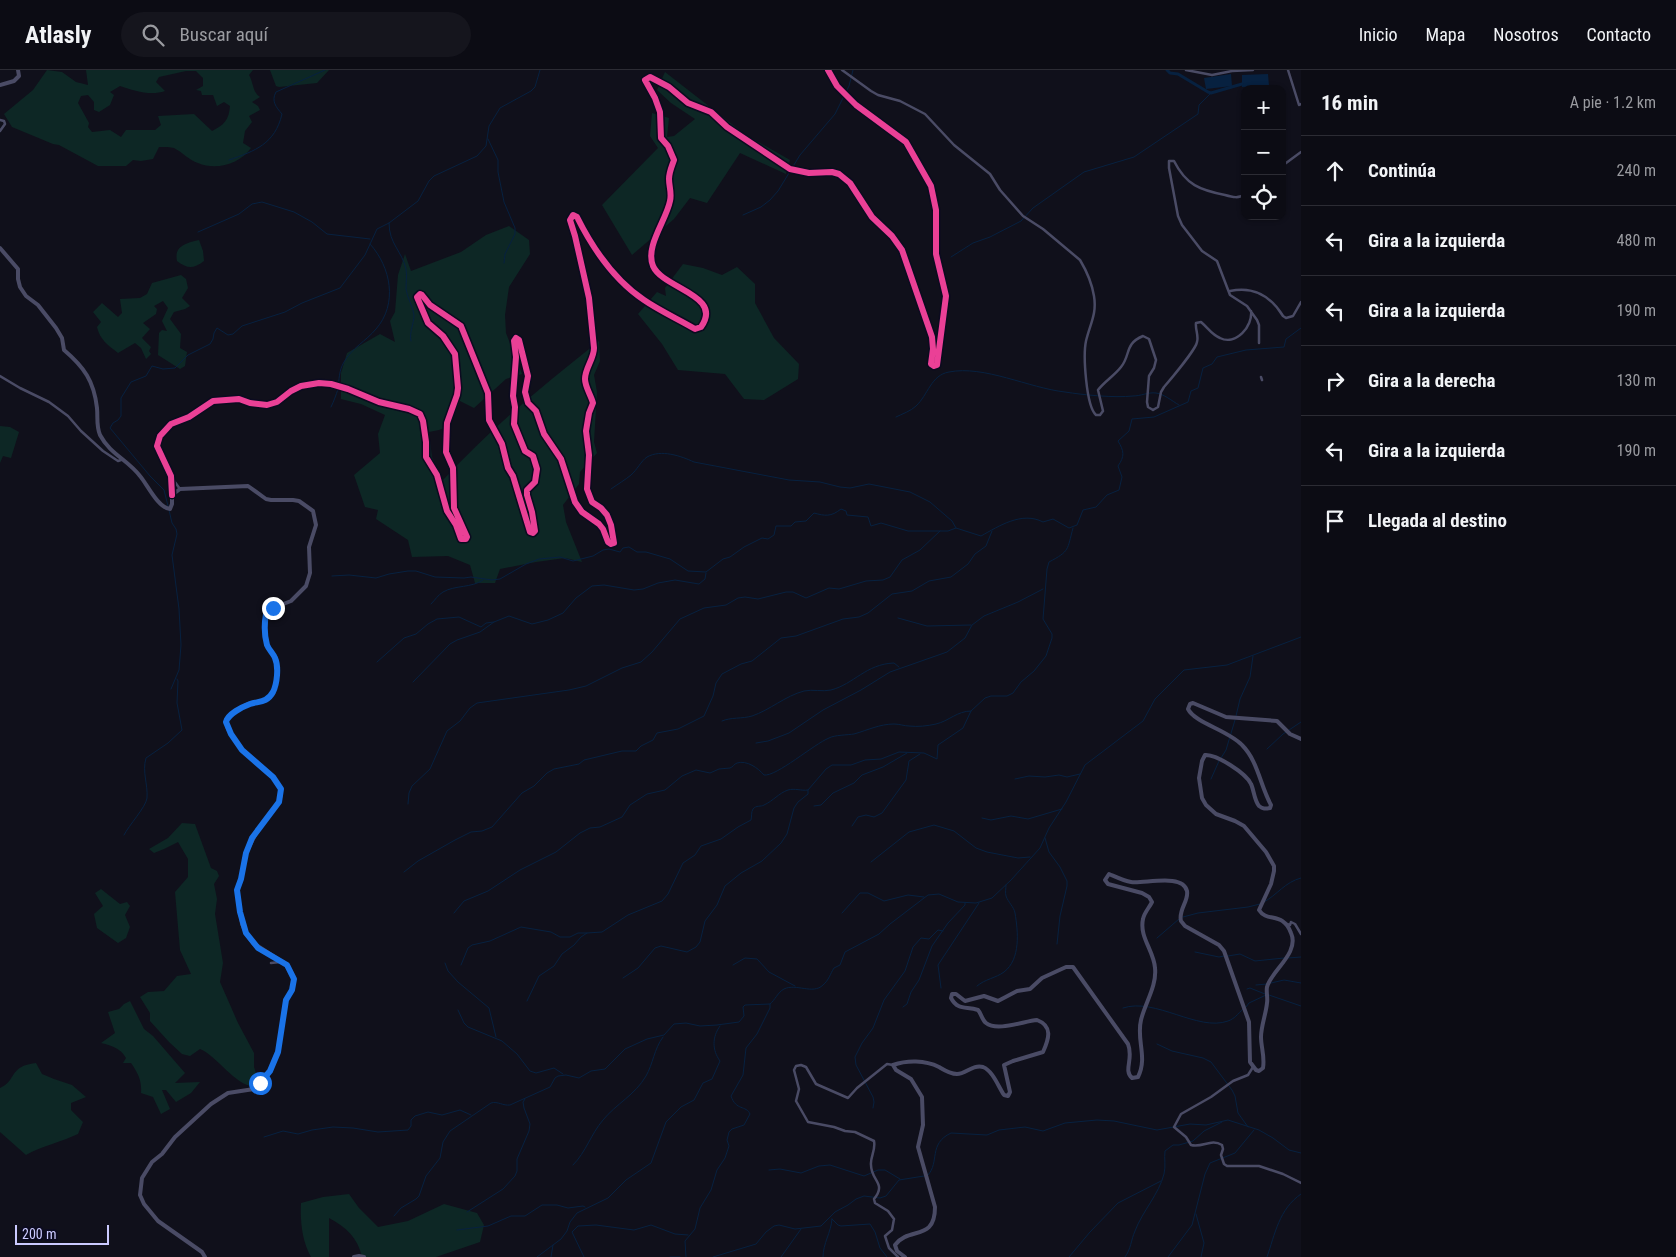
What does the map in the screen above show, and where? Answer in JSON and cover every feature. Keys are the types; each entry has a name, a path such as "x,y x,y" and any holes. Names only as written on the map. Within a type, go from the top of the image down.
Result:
{"street":[{"path":"0,85 17,80 19,76 18,70"},
{"path":"180,489 171,478 157,446 160,436 171,424 189,416 213,401 240,399 250,403 267,405 277,402 301,386 319,383 331,384 348,388 380,402 409,409 420,414 426,442 426,457 437,475 446,511 456,525 461,539 466,539 467,537 454,508 453,468 446,452 447,423 458,388 455,354 443,336 428,323 423,308 417,300 420,294 437,310 461,326 485,383 488,393 489,420 502,444 508,468 530,532 533,533 535,530 527,490 535,482 537,469 532,456 525,451 514,424 515,406 513,396 516,357 514,341 516,338 519,340 528,376 525,396 538,415 544,434 561,459 575,502 582,512 599,524 608,542 614,544 608,515 592,502 587,489 589,456 586,431 593,403 585,378 594,348 589,298 570,220 571,217 573,215 577,217 604,261 628,288 646,301 695,329 701,327 706,319 706,308 698,298 678,288 657,272 651,258 653,245 672,193 669,177 674,160 672,153 659,134 660,112 645,80 650,77 669,87 688,103 711,112 727,127 790,169 809,173 832,172 839,174 850,184 872,217 892,236 902,250 932,337 931,364 937,365 946,296 936,254 936,210 931,186 906,142 856,105 837,86 828,70"},
{"path":"842,70 871,92 900,100 926,114 954,145 990,174 1000,190 1023,216 1043,229 1080,260 1084,266 1094,296 1093,321 1086,340 1086,358 1087,394 1093,412 1096,415 1100,415 1103,411 1098,390 1121,368 1129,347 1135,340 1143,336 1149,339 1155,355 1156,364 1149,376 1147,402 1148,407 1153,410 1158,407 1164,387 1196,348 1198,337 1196,323 1201,322 1213,334 1223,340 1234,339 1245,330 1251,311"},
{"path":"1186,70 1212,75 1253,70"},
{"path":"1288,70 1299,105 1301,104"},
{"path":"0,120 4,121 5,124 0,131"},
{"path":"1286,163 1301,152"},
{"path":"1241,197 1204,191 1183,176 1174,161 1169,161 1178,216 1182,225 1202,251 1217,261 1230,295 1251,311 1259,325 1258,343"},
{"path":"0,248 18,269 18,283 23,291 38,305 56,328 62,338 64,350 74,359 91,381 96,404 98,429 107,446 136,472 147,488 166,509 172,507 171,478"},
{"path":"1230,291 1257,291 1269,299 1286,318 1292,316 1301,302"},
{"path":"0,376 49,402 68,416 81,432 103,451 118,461 121,460"},
{"path":"172,496 180,489 248,486 271,500 299,501 313,511 316,518 309,552 310,573 306,586 291,601 273,608 266,614 265,634 268,647 275,657 277,665 274,691 264,701 247,705 228,716 226,720 228,729 242,750 273,777 281,789 279,802 252,838 246,853 237,890 240,912 246,933 258,948 287,965 292,973 293,986 286,1000 278,1052 270,1071 254,1089 222,1096 191,1121 162,1154 152,1162 142,1178 140,1187 140,1195 144,1204 158,1221 202,1252 205,1257"},
{"path":"898,1257 889,1248 886,1236 892,1230 894,1219 888,1211 875,1203 874,1199 879,1192 880,1186 870,1164 874,1153 874,1141 854,1132 844,1132 834,1127 808,1122 796,1101 799,1089 794,1070 796,1066 806,1067 816,1084 848,1098 857,1088 887,1064 893,1065 907,1062 928,1063 952,1074 982,1067 990,1073 1004,1095 1008,1096 1010,1092 1004,1065 1043,1052 1049,1030 1047,1025 1037,1020 1014,1026 988,1024 978,1010 958,1007 952,1001 951,996 954,993 965,1002 984,996 998,1002 1017,991 1030,989 1038,979 1070,966 1080,975 1096,1001 1128,1044 1131,1054 1128,1075 1132,1078 1138,1077 1143,1061 1140,1039 1141,1021 1153,985 1156,969 1146,943 1142,922 1144,914 1151,905 1151,899 1148,895 1108,884 1105,880 1109,874 1132,882 1169,881 1177,882 1185,887 1187,892 1180,917 1181,921 1185,926 1219,945 1224,951 1249,1022 1250,1062 1253,1067 1259,1070 1263,1068 1261,1033 1267,1004 1267,986 1279,970 1292,945 1292,933 1287,924 1280,919 1265,916 1259,910 1274,877 1271,860 1244,826 1216,814 1202,798 1199,772 1205,755 1212,755 1248,779 1252,784 1257,804 1265,809 1270,808 1271,805 1258,770 1242,744 1220,729 1195,718 1188,708 1190,704 1195,703 1226,717 1277,720 1290,734 1301,739"},
{"path":"1287,924 1290,925 1291,922 1295,924 1301,934"},
{"path":"271,963 281,961"},
{"path":"893,1065 896,1070 915,1084 922,1097 923,1125 918,1147 935,1207 935,1216 928,1228 921,1233 903,1237 895,1245 897,1251 905,1257"},
{"path":"1253,1067 1248,1075 1233,1080 1181,1114 1174,1127 1186,1137 1191,1145 1200,1146 1208,1142 1222,1145 1221,1155 1224,1164 1227,1166 1259,1166 1283,1174 1301,1183"},
{"path":"354,1257 364,1257"}],"green space":[{"path":"47,70 62,72 76,82 88,85 86,70 253,70 249,75 254,90 260,97 252,102 260,110 249,116 252,122 245,131 243,143 251,148 234,162 220,166 205,165 192,160 174,148 159,147 153,159 133,160 126,166 98,166 59,145 12,127 4,114 33,90","holes":["186,71 196,71 203,78 203,86 196,90 201,91 202,95 213,95 217,106 224,102 230,106 225,122 212,131 194,114 158,116 161,125 155,130 126,130 121,137 110,130 92,132 78,103 81,96 88,95 94,102 94,110 99,112 110,105 114,95 110,92 120,86 142,92 160,92 165,91 156,82 159,77"]},
{"path":"270,70 329,70 317,83 279,87 276,86"},
{"path":"665,72 746,135 790,160 786,174 740,153 707,203 690,198 674,219 632,255 602,205 658,148 650,136 652,113 669,118 667,137 674,136 695,119 671,103 657,90"},
{"path":"509,226 529,240 530,254 509,287 505,315 506,333 522,374 506,379 474,408 460,401 450,426 429,432 432,457 443,480 499,425 599,341 600,361 594,375 597,392 594,442 597,453 580,472 579,484 563,505 566,522 582,562 565,558 500,569 495,583 475,583 470,565 448,556 412,557 408,540 376,519 378,510 365,507 354,475 380,453 378,434 385,415 361,404 341,399 341,373 347,353 380,334 395,342 390,321 395,312 398,275 405,254 411,271 461,252 486,235"},
{"path":"199,240 204,261 190,267 184,266 177,261 177,252 182,246"},
{"path":"683,264 703,268 722,275 737,267 755,284 755,303 774,338 799,364 798,379 764,400 744,399 725,374 678,370 662,344 638,314 657,292 666,296 665,288"},
{"path":"181,275 186,279 188,288 182,298 190,306 174,312 170,319 181,334 180,348 187,352 185,366 180,369 158,355 159,333 162,330 167,331 162,321 168,308 163,301 154,306 157,309 156,314 143,323 150,329 142,338 151,347 149,351 151,354 146,359 141,348 135,343 118,353 105,342 97,327 101,322 93,312 102,303 118,317 122,313 120,299 140,298 147,294 152,283"},
{"path":"0,426 10,427 19,432 11,458 3,456 0,463"},
{"path":"182,823 195,824 211,868 217,871 219,876 214,884 217,899 215,914 223,963 220,982 254,1053 254,1067 258,1079 253,1086 240,1081 200,1049 190,1056 182,1054 150,1021 150,1013 140,997 148,992 164,991 177,976 191,974 180,950 175,892 188,877 188,859 178,842 154,853 149,849 168,838"},
{"path":"101,889 120,904 127,902 130,906 125,915 130,927 126,938 118,943 97,928 94,914 103,906 95,893"},
{"path":"130,1001 144,1029 153,1036 185,1073 175,1083 200,1082 191,1093 176,1102 166,1090 162,1090 170,1109 161,1114 153,1097 141,1093 139,1077 131,1063 123,1063 126,1058 119,1050 113,1046 101,1043 115,1033 108,1012 119,1009"},
{"path":"36,1063 42,1074 72,1085 86,1097 71,1103 71,1110 83,1122 78,1134 26,1155 0,1132 0,1088 9,1082 21,1067"},
{"path":"349,1194 359,1208 378,1227 408,1221 444,1204 477,1213 484,1225 480,1242 436,1257 362,1257 358,1244 350,1234 341,1225 329,1218 329,1257 311,1257 302,1231 301,1203 323,1197"}],"water":[{"path":"1231,74 1232,86 1206,89 1204,78"},
{"path":"1268,74 1269,85 1242,85 1242,75"}],"waterway":[{"path":"229,160 263,145 274,133 282,114 274,101 276,92 325,70"},
{"path":"168,506 164,490 110,428 121,416 121,398 131,382 146,376 152,366 163,369 175,368 188,355 210,344 217,328 228,335 233,334 242,326 285,312 340,288 365,255 377,229 389,223 418,201 429,181 434,176 477,156 486,146 489,126 500,108 531,91 535,87 540,70"},
{"path":"743,215 761,207 778,191 800,155 835,114 849,86 853,70"},
{"path":"1167,70 1170,73 1178,74 1211,93 1242,84"},
{"path":"951,257 973,243 990,237 1021,221 1033,208 1084,172 1134,157 1198,114 1199,105 1211,93"},
{"path":"488,139 498,160 498,172 504,202 515,228 515,234 505,254 504,263"},
{"path":"198,232 239,214 252,204 262,202 294,212 312,222 327,234 370,239"},
{"path":"389,223 391,237 406,269 406,289 414,315 411,341"},
{"path":"331,407 338,389 342,365 351,353 376,329 383,319 387,308 389,297 387,274 383,263 370,244"},
{"path":"332,576 349,575 376,578 389,574 416,571 435,577 471,577 492,580 500,579 539,559 560,557 573,561 593,556 603,550 609,549 620,552 623,548 629,547 637,552 646,552 670,559 688,571 706,572 723,559 730,557 744,547 762,538 768,539 774,535 776,526 791,526 795,522 806,521 814,513 828,515 841,509 846,511 847,515 868,517 871,526 881,523 908,531 948,531 956,528 981,536 1011,521 1027,518 1043,522 1053,519 1069,528 1077,525 1083,510 1096,507 1107,495 1119,490 1122,477 1118,466 1123,454 1118,441 1129,431 1132,419 1154,417 1188,402 1191,391 1198,388 1203,368 1212,364 1217,357 1246,350 1284,347 1286,339 1301,328"},
{"path":"896,417 916,406 938,377 949,372 963,371 992,374 1051,390 1081,394 1125,397 1156,393 1165,396 1179,405"},
{"path":"611,489 631,475 647,457 665,453 694,462 789,480 820,482 850,488 869,484 910,492 930,502 952,521 956,528"},
{"path":"169,510 177,534 172,555 179,609 181,645 179,670 171,689"},
{"path":"527,1001 539,976 554,966 562,954 581,937 587,933 602,932 628,915 662,901 668,894 683,863 695,855 701,846 721,839 751,820 754,808 763,806 788,790 808,790 826,769 832,765 851,765 865,760 881,759 899,752 924,753 937,759 938,745 963,728 971,711 985,698 1007,696 1013,693 1046,656 1052,638 1052,634 1043,619 1047,569 1049,562 1067,549 1073,528"},
{"path":"408,804 412,786 430,769 447,731 460,721 470,708 477,703 586,686 622,668 641,662 680,619 704,608 726,605 738,598 758,599 786,592 793,592 806,598 829,588 839,589 866,581 883,580 890,577 902,560 920,550 940,531"},
{"path":"404,872 418,861 455,840 471,832 482,831 492,827 522,793 534,786 554,769 579,764 584,760 622,751 636,751 653,740 657,733 678,729 704,716 713,696 716,683 722,674 741,664 752,661 781,638 796,636 843,619 859,617 868,613 892,594 912,591 929,581 951,577 968,564 975,554 986,546 992,531"},
{"path":"413,682 450,644 480,632 494,622 509,616 532,624 548,620 563,613 576,598 592,586 604,585 634,590 675,580 699,584 705,579 706,573"},
{"path":"431,604 443,592 479,583 483,580"},
{"path":"756,743 768,741 789,733 823,710 890,672 947,652 965,638 972,625 984,616 1043,589"},
{"path":"377,662 404,638 416,634 437,619 459,617 481,627 486,623 494,622"},
{"path":"898,618 927,626 971,625"},
{"path":"394,1216 401,1208 419,1196 426,1176 440,1158 443,1142 450,1131 491,1103 510,1105 550,1087 558,1076 566,1075 579,1078 591,1071 605,1069 625,1049 647,1039 664,1035 674,1024 686,1023 700,1026 739,1022 744,1016 743,1007 745,1005 770,1004 784,989 794,987 819,988 827,981 834,968 840,965 845,952 879,934 928,895 939,894 958,902 976,903 992,898 1040,848 1049,828 1066,802 1085,765 1143,721 1155,699 1184,670 1227,665 1301,637"},
{"path":"1236,716 1240,699 1250,677 1253,656"},
{"path":"722,721 752,716 790,696 804,691 831,690 868,670 884,664 894,663 899,667"},
{"path":"124,835 146,802 146,758 168,743 182,730 177,703 177,679"},
{"path":"454,913 464,901 488,891 520,870 556,852 580,833 590,828 600,827 622,817 630,805 647,794 665,790 682,776 696,770 710,773 719,769 730,768 736,763 741,762 752,765 764,775 770,774 831,737 854,734 889,724 907,726 933,725 966,711 971,711"},
{"path":"1221,758 1226,750 1235,720"},
{"path":"1267,749 1283,734 1301,722"},
{"path":"814,806 821,805 833,793 854,783 862,775 883,767 907,753"},
{"path":"852,826 858,817 866,815 874,817 882,813 906,780 909,761 920,754"},
{"path":"1211,779 1219,761"},
{"path":"1015,779 1029,776 1045,777 1059,775 1067,777 1080,774"},
{"path":"623,978 638,968 655,948 661,946 687,952 696,947 700,942 705,921 717,905 725,886 741,873 762,861 781,843 787,834 794,808 808,794 808,790"},
{"path":"982,818 991,820 1011,816 1028,819 1062,809"},
{"path":"871,862 909,832 934,825 954,831 976,848 987,852 1018,858 1030,857"},
{"path":"1045,838 1049,852 1067,881 1057,944"},
{"path":"1264,902 1290,882 1301,878"},
{"path":"977,986 1004,972 1013,960 1016,952 1016,920 1014,911 1006,896 1006,885"},
{"path":"842,913 860,893 868,893 884,901 908,895 924,897"},
{"path":"903,1007 907,1004 911,992 919,980 932,946 965,903"},
{"path":"941,988 938,965 979,903"},
{"path":"1183,917 1260,904"},
{"path":"1157,938 1179,919"},
{"path":"461,965 468,948 472,945 490,941 521,927 551,932 560,937 587,933"},
{"path":"873,1108 873,1097 856,1065 855,1057 873,1028 884,1000 905,971 913,947 921,938 929,939 938,930 943,931"},
{"path":"1195,952 1219,957 1224,956"},
{"path":"1228,956 1240,954 1255,961 1284,958"},
{"path":"1288,958 1301,957"},
{"path":"733,965 745,958 757,959 769,972 795,986"},
{"path":"445,963 448,971 458,982 489,1008 496,1037"},
{"path":"1271,983 1284,980 1301,983"},
{"path":"1256,985 1267,984"},
{"path":"1247,989 1250,988 1265,994"},
{"path":"1246,1007 1249,1003 1266,995"},
{"path":"1269,995 1301,1006"},
{"path":"686,1257 685,1241 695,1229 700,1208 711,1190 717,1170 725,1158 729,1146 727,1140 729,1132 744,1125 750,1114 738,1106 731,1096 743,1075 746,1048 757,1034 770,1008 770,1004"},
{"path":"1123,1008 1135,1006 1149,1007 1190,1019 1216,1023 1230,1020 1243,1009"},
{"path":"458,1010 468,1027 502,1041 517,1054 530,1071 536,1073 554,1068 563,1074"},
{"path":"537,1257 561,1239 577,1213 608,1198 626,1180 651,1163 666,1122 681,1107 694,1100 703,1083 712,1079 720,1061 714,1044 720,1026"},
{"path":"573,1165 603,1120 642,1083 663,1037"},
{"path":"1157,1044 1172,1051 1203,1058 1211,1062 1232,1090 1238,1113 1248,1127"},
{"path":"467,1212 503,1189 515,1176 517,1159 530,1124 524,1108 523,1102 525,1099"},
{"path":"264,1137 283,1131 298,1134 333,1127 378,1132 408,1130 411,1126 411,1120 415,1116 428,1112 442,1115 460,1110 471,1115"},
{"path":"928,1175 939,1142 951,1133 987,1135 999,1130 1025,1127 1043,1131 1065,1123 1097,1120 1114,1121 1157,1130 1190,1124 1206,1125 1228,1120 1259,1130 1289,1150 1301,1153"},
{"path":"1125,1257 1129,1251 1138,1224 1162,1181 1165,1171 1165,1151 1173,1145 1193,1141 1204,1131 1222,1122"},
{"path":"1168,1257 1192,1225 1205,1174 1210,1163 1235,1153 1254,1130"},
{"path":"769,1170 780,1169 801,1173 819,1166 830,1165 864,1176 878,1170 885,1170 900,1179"},
{"path":"713,1257 756,1244 774,1226 779,1225 795,1229 821,1226 835,1212 856,1199 864,1196 880,1198 886,1196 899,1180 924,1176"},
{"path":"1069,1257 1118,1203 1161,1181"},
{"path":"1267,1257 1275,1231 1283,1214 1301,1194"},
{"path":"457,1230 488,1226 511,1216 525,1216 542,1205 557,1205 568,1208 585,1207"},
{"path":"1196,1214 1204,1243 1201,1257"},
{"path":"832,1219 841,1226 870,1224 875,1232 880,1248 887,1257"},
{"path":"823,1257 832,1219"},
{"path":"584,1257 572,1232 578,1226 596,1225 634,1230 651,1225 675,1234 688,1235"},
{"path":"781,1257 801,1229"},
{"path":"551,1257 553,1245"},
{"path":"670,1257 680,1257"}],"cycle path":[{"path":"172,495 171,476 157,446 160,436 171,424 189,417 213,401 239,399 250,403 267,405 277,402 301,386 319,383 331,384 379,402 409,409 420,414 426,442 426,457 437,475 447,511 456,525 461,539 466,539 467,537 454,508 453,468 446,452 447,423 458,388 455,354 443,336 428,323 417,297 420,294 430,305 461,326 488,393 489,420 502,444 508,468 513,476 530,532 533,533 535,531 527,490 535,482 537,469 533,456 525,451 514,424 515,407 513,396 516,357 514,341 516,338 519,340 528,376 525,392 528,403 536,411 544,434 561,459 575,502 582,512 599,524 608,542 614,543 607,515 592,502 587,489 589,455 586,431 593,403 585,379 594,348 589,298 570,220 573,215 577,217 605,263 633,292 656,308 695,329 701,327 706,316 705,307 699,300 659,274 653,266 651,258 654,242 670,201 669,176 674,160 668,146 661,138 660,112 645,80 650,77 669,87 688,103 711,112 727,127 790,169 809,173 832,172 839,174 850,183 872,217 892,236 902,250 932,337 931,364 937,365 946,296 936,254 936,210 931,186 906,142 856,105 837,86 828,70"}],"route":[{"path":"260,1083 270,1071 278,1052 286,1000 292,990 294,979 287,965 258,948 246,933 242,924 237,890 246,853 252,838 276,808 281,789 273,777 242,750 228,729 226,720 228,716 247,705 264,701 274,691 277,665 275,657 268,647 264,628 266,614 273,608"}]}
